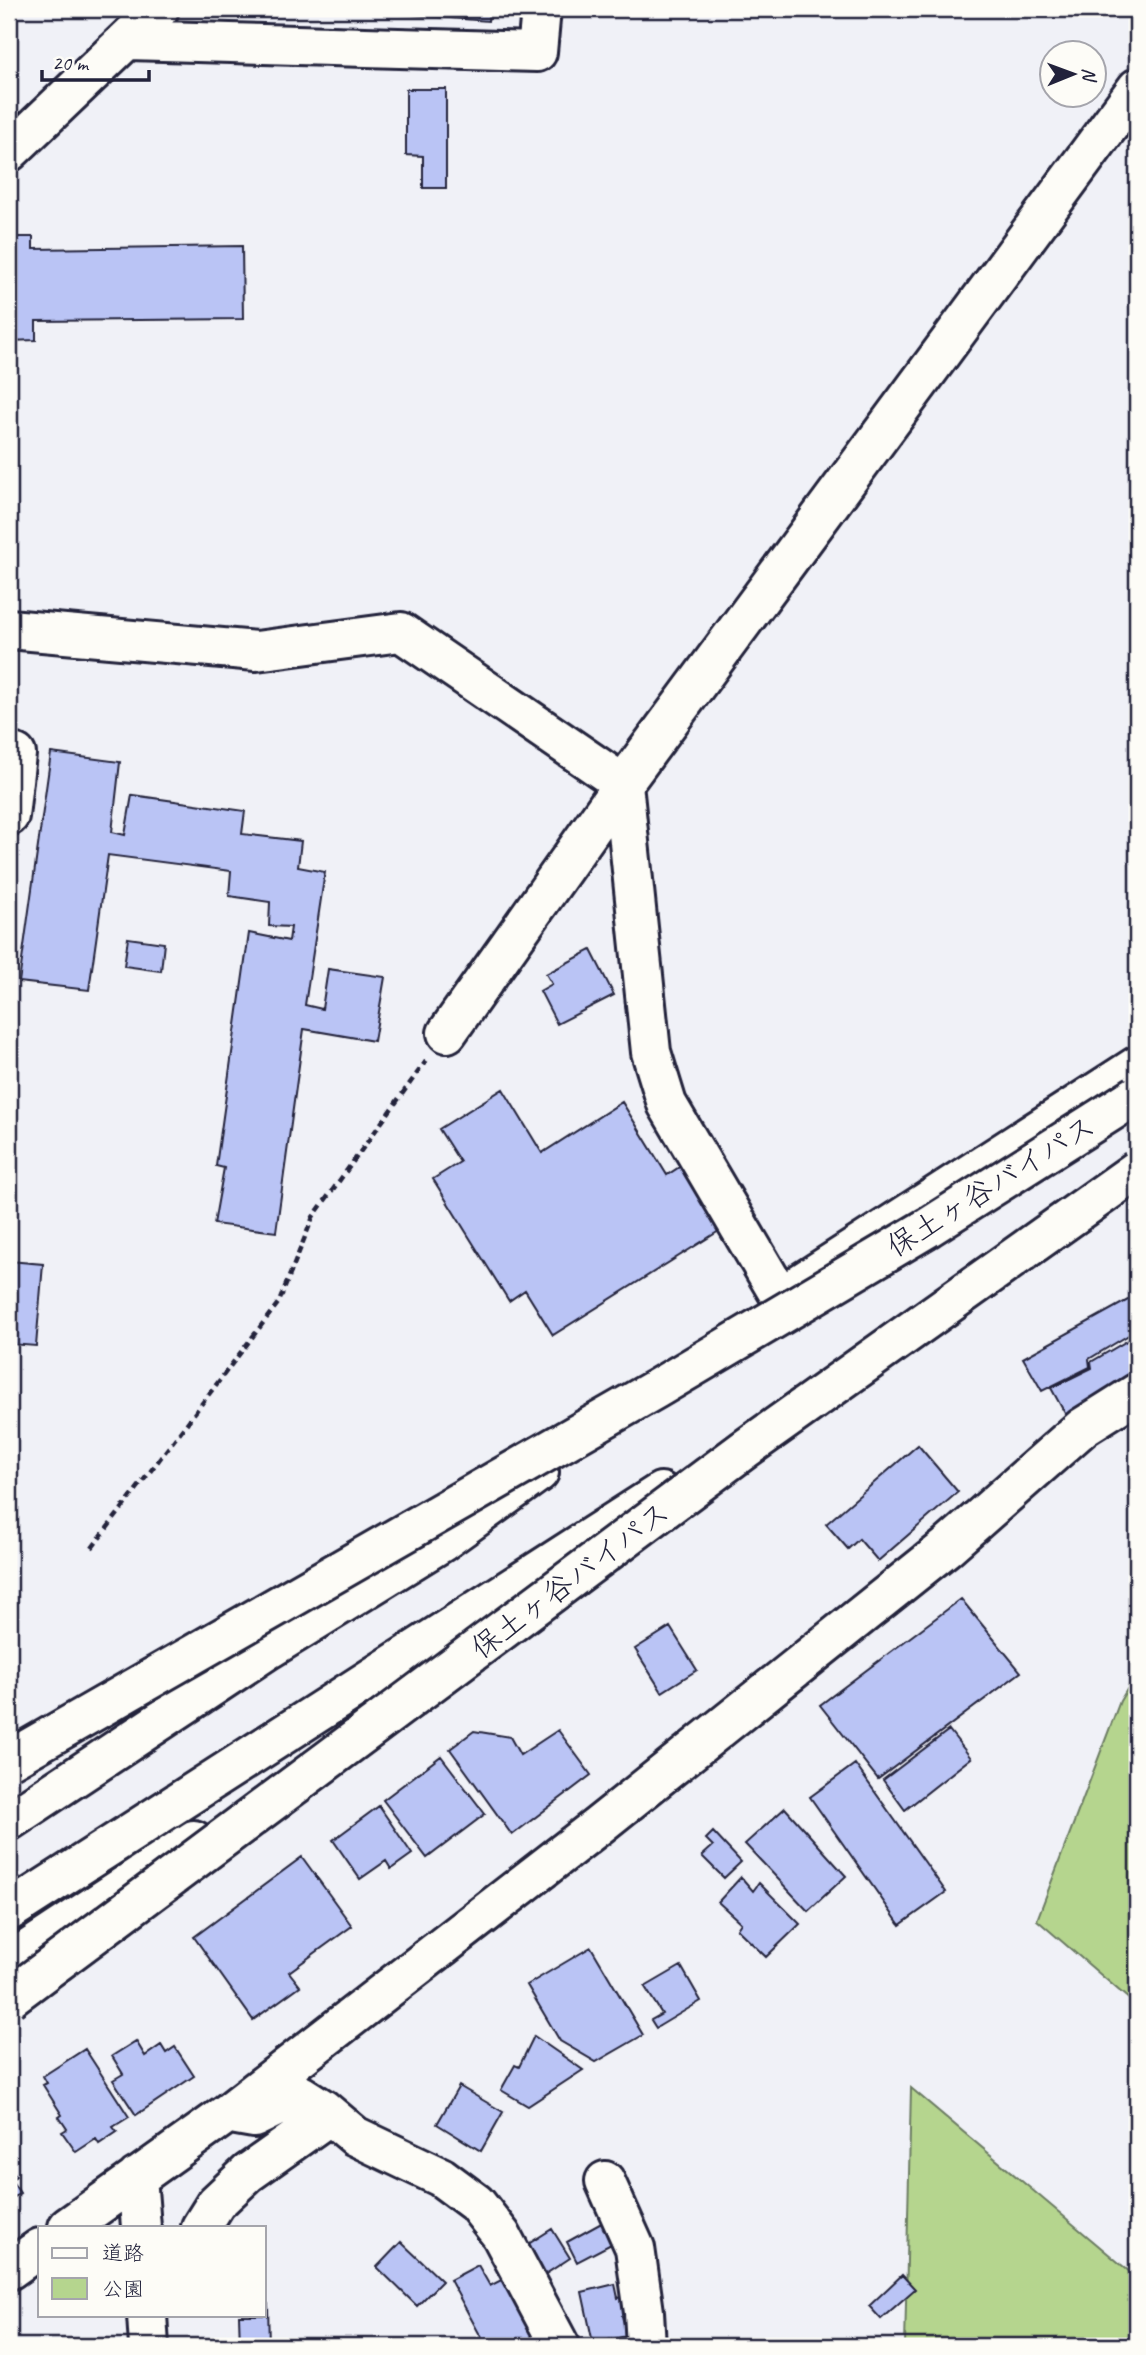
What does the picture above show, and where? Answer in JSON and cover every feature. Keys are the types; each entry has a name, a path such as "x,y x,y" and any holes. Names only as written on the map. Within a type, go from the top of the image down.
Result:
{"main road":[{"path":"9,152 159,9"},
{"path":"129,40 537,52 541,9"},
{"path":"447,1032 623,783 1137,88"},
{"path":"9,629 256,651 401,632 623,783 651,1052 667,1104 780,1296"},
{"path":"9,754 16,754 9,816"},
{"path":"9,1775 152,1684 304,1581 780,1296 1137,1066"},
{"name":"保土ヶ谷バイパス","path":"9,1760 656,1389 929,1227 1137,1095"},
{"name":"保土ヶ谷バイパス","path":"9,1998 745,1449 1137,1170"},
{"path":"9,1911 1137,1187"},
{"path":"9,1962 587,1581 1005,1274"},
{"path":"9,1821 269,1649 442,1542 780,1296"},
{"path":"69,2226 228,2113 598,1826 947,1547 1083,1427 1137,1393"},
{"path":"228,2113 254,2119 301,2095 355,2136 441,2177 476,2203 501,2235 560,2346"},
{"path":"202,2226 216,2203 248,2173 330,2115"},
{"path":"137,2177 141,2226"},
{"path":"605,2181 635,2248 645,2312 646,2346"},
{"path":"9,2270 38,2249"},
{"path":"147,2316 149,2346"}],"path":[{"path":"92,1548 279,1302 313,1217 447,1032"}],"green space":[{"path":"1137,1673 1137,2006 1037,1920 1120,1701"},
{"path":"911,2088 1137,2278 1137,2346 905,2346"}],"building":[{"path":"335,9 489,9 488,21"},
{"path":"406,89 446,89 446,188 423,188 423,156 406,155"},
{"path":"9,237 33,237 33,249 242,246 243,319 36,321 36,340 9,341"},
{"path":"51,753 120,762 112,832 125,835 132,795 245,811 242,834 301,841 298,867 325,872 305,1005 322,1009 328,969 385,977 374,1041 304,1029 276,1232 214,1224 224,1168 216,1166 249,933 289,941 291,927 269,926 270,902 229,896 231,871 108,855 89,990 19,982"},
{"path":"128,938 164,943 161,971 124,966"},
{"path":"591,950 614,995 557,1024 540,991 552,984 546,974"},
{"path":"503,1089 542,1153 622,1102 667,1175 684,1164 698,1187 694,1190 719,1231 553,1335 525,1290 509,1301 433,1179 460,1162 439,1129"},
{"path":"9,1261 43,1264 36,1346 11,1344 10,1353"},
{"path":"1137,1295 1137,1330 1089,1359 1090,1367 1042,1391 1023,1358"},
{"path":"1137,1335 1137,1370 1067,1417 1051,1388 1092,1368 1091,1362"},
{"path":"918,1445 958,1492 878,1561 859,1539 848,1549 826,1524"},
{"path":"961,1599 1021,1672 878,1779 820,1705"},
{"path":"670,1627 697,1670 662,1692 635,1649"},
{"path":"558,1730 591,1775 512,1835 450,1749 474,1731 510,1737 520,1755"},
{"path":"949,1730 971,1758 905,1810 883,1780"},
{"path":"441,1756 485,1814 427,1858 383,1800"},
{"path":"855,1764 946,1892 900,1925 810,1797"},
{"path":"379,1806 412,1854 391,1869 386,1861 360,1879 333,1840"},
{"path":"785,1808 846,1876 808,1911 745,1844"},
{"path":"713,1832 741,1862 724,1878 702,1856 713,1846 706,1839"},
{"path":"302,1857 352,1926 289,1972 300,1986 253,2020 194,1937"},
{"path":"741,1877 753,1891 759,1883 800,1924 766,1957 737,1929 741,1923 718,1902"},
{"path":"591,1947 643,2035 596,2062 560,2041 527,1985"},
{"path":"681,1966 701,2001 656,2028 651,2020 662,2014 645,1987"},
{"path":"534,2036 583,2070 528,2106 501,2090 515,2065 519,2067"},
{"path":"136,2041 145,2056 161,2045 166,2053 175,2047 194,2076 136,2115 113,2080 123,2074 112,2056"},
{"path":"85,2049 129,2117 113,2127 117,2132 99,2144 96,2139 76,2152 62,2132 67,2129 59,2117 62,2115 43,2085 47,2083 43,2076"},
{"path":"459,2086 503,2112 481,2151 437,2124"},
{"path":"9,2165 16,2176 11,2180 20,2193 9,2201"},
{"path":"607,2220 617,2241 577,2262 567,2242"},
{"path":"552,2229 570,2258 541,2277 522,2248"},
{"path":"401,2242 442,2281 417,2306 377,2267"},
{"path":"478,2265 490,2286 509,2276 542,2338 528,2346 522,2346 520,2342 512,2346 486,2346 450,2280"},
{"path":"902,2275 915,2289 881,2319 869,2306"},
{"path":"615,2284 618,2298 632,2295 636,2313 622,2316 627,2336 593,2343 582,2292"},
{"path":"268,2304 269,2346 240,2346 239,2316 266,2316"}]}
